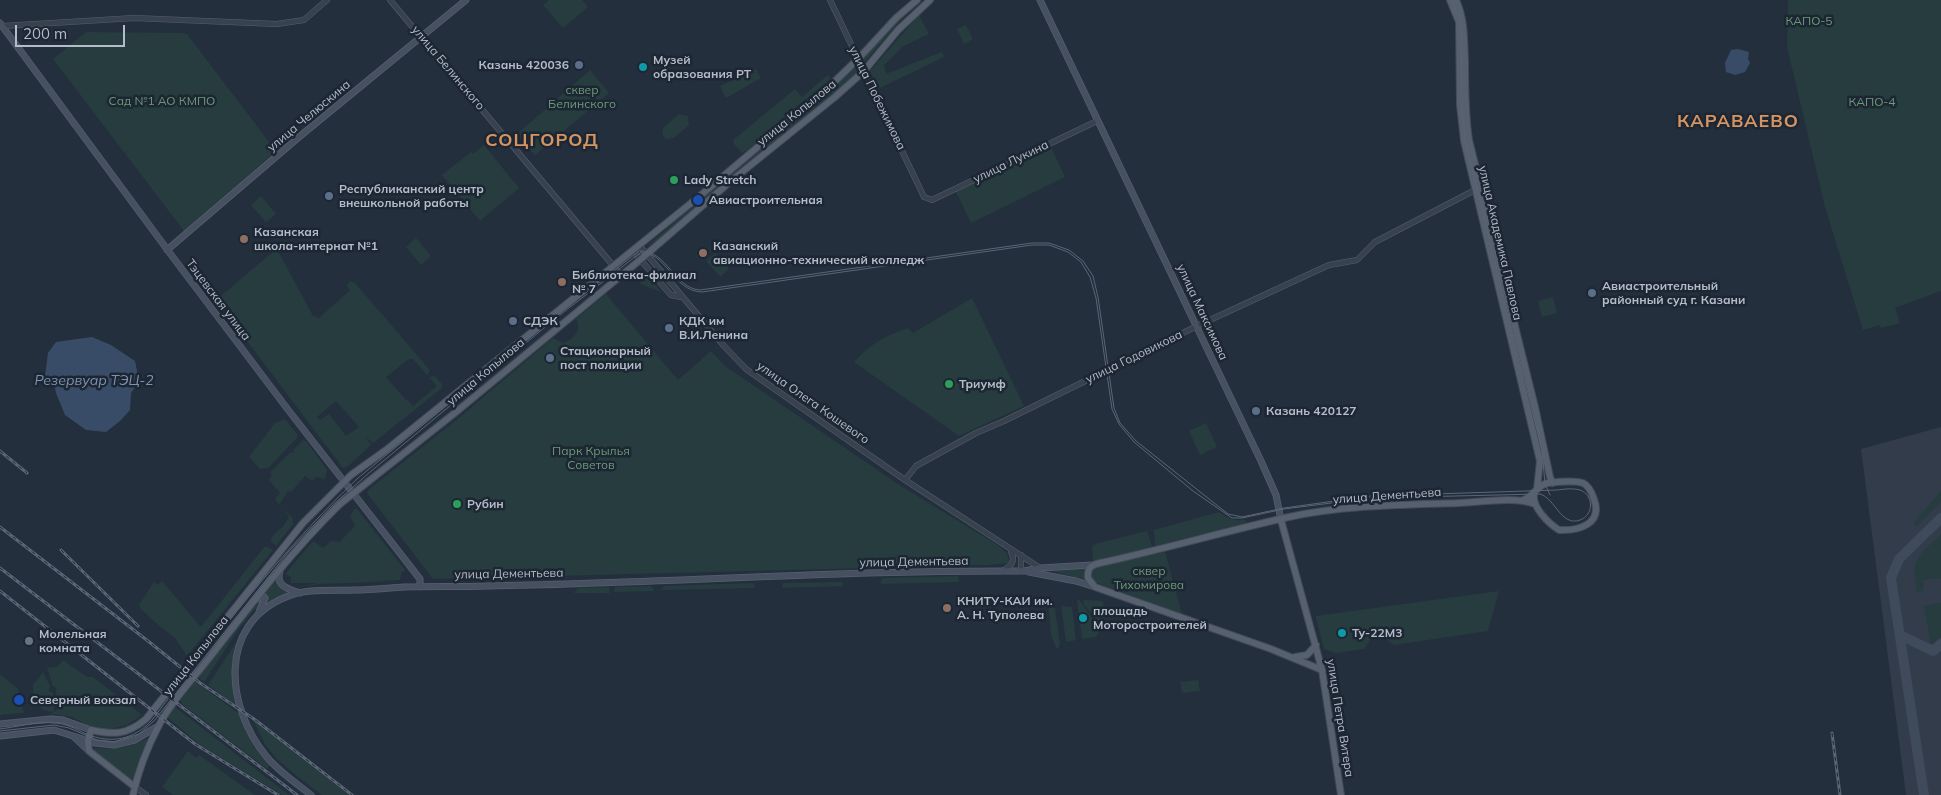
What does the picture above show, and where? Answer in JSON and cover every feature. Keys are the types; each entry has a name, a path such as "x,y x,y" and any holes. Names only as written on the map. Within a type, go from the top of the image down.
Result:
{"main road":[{"name":"улица Челюскина","path":"167,250 299,137 466,0"},
{"name":"улица Копылова","path":"91,730 113,734 128,731 138,726 154,710 303,523 344,481 394,444 758,147 858,60 896,18 917,0"},
{"name":"улица Копылова","path":"132,795 150,743 158,726 176,700 280,569 321,523 355,493 640,260 746,168 835,97 864,71 898,30 930,0"},
{"name":"улица Максимова","path":"1040,0 1272,485 1316,645"},
{"name":"улица Академика Павлова","path":"1450,0 1458,22 1462,129 1540,461 1535,491"},
{"name":"улица Академика Павлова","path":"1456,0 1461,10 1464,24 1469,140 1553,483"},
{"name":"Тэцевская улица","path":"1,24 288,411 355,493 420,579 420,587"},
{"path":"547,318 552,316 558,320 559,324 556,329"},
{"name":"улица Дементьева","path":"300,593 420,587 1037,570 1092,565 1281,520 1361,507 1523,500 1535,504 1551,524 1559,530 1584,526 1594,520 1596,508 1591,492 1588,486 1577,482 1543,484 1523,500"},
{"path":"1535,491 1535,504"},
{"path":"1092,565 1088,570 1088,578 1095,587"},
{"path":"280,569 279,583 285,588 300,593"},
{"path":"1037,570 1095,587 1289,656 1322,670"},
{"path":"256,617 269,606 288,596 300,593"},
{"path":"255,600 263,596 266,599 256,617 244,632 236,654 234,679 238,700 252,733 266,756 283,773 312,795"},
{"path":"1289,656 1300,657 1307,655 1316,645"},
{"name":"улица Петра Витера","path":"1316,645 1322,670 1341,795"},
{"path":"0,724 51,719 63,720 91,730 88,741 89,751"},
{"path":"0,736 54,730 104,745 136,740 158,726"},
{"path":"72,736 135,787"}],"street":[{"path":"1,24 134,18 277,24 304,20 327,0"},
{"name":"улица Белинского","path":"390,0 621,275"},
{"name":"улица Побежимова","path":"830,0 924,196"},
{"name":"улица Лукина","path":"924,196 932,200 1097,121"},
{"name":"улица Годовикова","path":"905,480 916,466 960,442 1197,326 1329,265 1357,260 1375,242 1475,190"},
{"name":"улица Олега Кошевого","path":"639,245 724,346 746,369 905,480 1004,545 1037,570"},
{"path":"632,250 671,295 682,297"},
{"name":"улица Олега Кошевого","path":"1004,545 1011,552 1021,557"},
{"path":"1004,571 1012,563 1011,552"},
{"path":"1021,557 1023,571"},
{"path":"135,787 146,795"}],"shaded area":[{"path":"1941,427 1941,795 1906,795 1861,449"}],"green space":[{"path":"549,0 582,0 588,7 563,28 543,5"},
{"name":"КАПО-4","path":"1788,0 1941,0 1941,291 1895,308 1900,323 1881,328 1880,325 1863,330 1825,207 1787,47"},
{"path":"919,1 922,1 903,18 864,63 862,60 895,22"},
{"path":"919,15 929,34 902,47 884,65 886,74 942,52 944,57 878,89 870,71"},
{"path":"966,25 973,39 964,44 957,29"},
{"name":"Сад №1 АО КМПО","path":"86,32 187,34 276,151 184,231 53,59"},
{"path":"856,67 858,70 857,74 660,238 648,245"},
{"path":"756,69 761,78 726,98 720,86"},
{"name":"сквер Белинского","path":"590,70 609,93 535,155 517,134"},
{"path":"828,75 831,79 750,148 742,153 734,144 733,140 795,89 802,97"},
{"path":"679,114 688,116 689,125 674,138 666,139 662,134 663,128"},
{"path":"484,145 519,188 480,221 442,175 471,152 473,154"},
{"path":"1050,145 1065,177 971,223 955,190"},
{"path":"261,196 276,214 266,222 251,205"},
{"path":"416,238 431,256 421,265 406,247"},
{"path":"274,251 278,251 313,316 319,318 350,290 347,286 350,281 355,283 430,370 427,375 413,359 409,359 386,377 413,406 437,386 429,377 435,376 442,384 442,388 373,443 366,437 371,445 347,467 343,468 216,300","holes":["336,401 359,427 346,436 329,414 320,420 317,417"]},
{"path":"715,253 729,269 720,277 706,261"},
{"path":"644,271 661,292 644,286 640,282"},
{"name":"Парк Крылья Советов","path":"606,294 678,380 711,351 725,366 901,486 999,546 1007,553 1008,563 433,579 367,493 368,490 460,417 553,338 563,343 574,337 578,327 576,319"},
{"path":"1553,297 1557,313 1542,317 1538,301"},
{"name":"Триумф","path":"972,298 1024,406 959,436 854,362 872,345 892,334 908,328 913,333"},
{"path":"285,419 297,434 297,438 268,468 260,469 249,457 275,423"},
{"path":"1206,423 1217,447 1200,455 1189,431"},
{"path":"303,440 307,442 327,470 325,479 316,477 312,481 305,476 291,492 288,491 279,505 275,499 280,493 269,480 272,475 270,472 291,452 293,453 293,450"},
{"path":"1941,491 1941,502 1917,526 1914,524 1915,521"},
{"path":"283,509 292,517 293,524 276,546 271,541 272,537 282,528 289,517"},
{"path":"354,509 357,509 405,570 401,574 400,580 367,581 401,581 319,584 294,588 318,583 291,583 291,577 285,574 313,541 323,548 331,541 340,542 355,525 350,517"},
{"path":"1219,512 1231,519 1245,520 1246,523 1155,546 1154,530"},
{"path":"1147,531 1152,545 1151,548 1093,560 1092,546 1095,544"},
{"path":"1941,534 1941,579 1923,580 1924,587 1922,591 1917,592 1915,572 1918,559 1926,548"},
{"path":"265,546 273,550 187,656 175,638 140,608 139,605 154,582 158,585 162,581 201,627"},
{"name":"сквер Тихомирова","path":"1165,552 1182,614 1092,581 1092,570 1094,567"},
{"path":"1086,568 1084,572 1087,580 1051,571"},
{"path":"958,576 959,582 881,584 882,578"},
{"path":"277,580 291,591 264,604 267,597 263,593"},
{"path":"843,582 843,586 782,588 783,583"},
{"path":"753,583 755,588 661,590 664,586"},
{"path":"651,586 655,591 614,592 615,587"},
{"path":"609,587 610,593 574,593 578,588"},
{"path":"1499,591 1488,631 1394,645 1384,638 1371,639 1364,649 1336,653 1324,649 1316,618 1316,616"},
{"path":"259,599 262,601 240,627 204,682 197,676"},
{"path":"1079,599 1100,630 1096,637 1082,639 1077,600"},
{"path":"1083,600 1103,601 1105,622 1101,628 1084,604"},
{"path":"1048,601 1055,609 1060,644 1058,648 1056,648 1051,635"},
{"path":"1941,603 1941,637 1931,644 1924,606"},
{"path":"1061,606 1072,607 1076,640 1066,642"},
{"path":"235,644 233,660 234,692 239,708 208,685"},
{"path":"63,660 87,677 93,677 142,715 127,725 110,729 89,726 72,717 50,714 53,712 43,710 33,700 33,685 43,672 50,686 49,691 53,693 54,712 57,710 56,688 53,686 47,668 57,667"},
{"path":"0,674 18,689 24,713 0,715"},
{"path":"1198,680 1200,691 1182,693 1180,682"},
{"path":"194,681 241,715 253,743 270,765 267,769 182,704 180,699"},
{"path":"175,707 289,795 282,795 199,744 167,717"},
{"path":"253,720 349,795 322,795 298,777 278,760 266,746"},
{"path":"148,738 135,779 130,778 93,750 95,748 109,749 122,747"},
{"path":"188,751 196,758 199,755 255,795 173,795 162,787"}],"water":[{"path":"1738,49 1749,52 1748,59 1750,63 1745,72 1735,75 1726,72 1725,63 1731,50"},
{"name":"Резервуар ТЭЦ-2","path":"92,337 111,345 135,361 139,381 131,393 130,410 106,432 86,430 65,415 53,380 45,376 48,353 56,342"}],"taxiway":[{"path":"1924,795 1891,578 1899,559 1941,518"},
{"path":"1900,635 1933,651 1941,644"}],"tram line":[{"path":"1452,0 1461,24 1462,106 1465,140 1542,450 1545,484 1550,495"},
{"path":"0,729 27,724 58,723 95,737 113,739 130,736 145,727 250,595 302,535 358,478 555,317 639,251 649,252 657,256 683,283 691,288 700,290 1032,243 1049,243 1069,250 1083,261 1093,276 1098,297 1114,408 1120,423 1136,441 1228,514 1242,517 1284,508 1371,496 1571,489 1580,490 1590,500 1588,514 1580,520 1573,521 1563,516 1550,501 1540,494 1371,498 1284,509 1242,518 1232,518 1193,491 1134,442 1119,424 1112,409 1096,298 1090,277 1081,262 1068,252 1049,245 1032,245 702,292 692,290 683,285 657,258 649,254 640,253 556,318 334,504 289,551 154,721 139,734 114,742 97,740 69,728 54,725 0,731"}],"railway":[{"path":"0,451 27,473"},
{"path":"0,527 200,683 254,719 352,795"},
{"path":"61,550 138,626"},
{"path":"0,568 297,795"},
{"path":"0,591 195,744 278,795"},
{"path":"1832,733 1840,795"}],"place":[{"name":"Казань 420036","path":"579,65"},
{"name":"Музей образования РТ","path":"643,67"},
{"name":"Lady Stretch","path":"674,180"},
{"name":"Республиканский центр внешкольной работы","path":"329,196"},
{"name":"Авиастроительная","path":"698,200"},
{"name":"Казанская школа-интернат №1","path":"244,239"},
{"name":"Казанский авиационно-технический колледж","path":"703,253"},
{"name":"Библиотека-филиал № 7","path":"562,282"},
{"name":"Авиастроительный районный суд г. Казани","path":"1592,293"},
{"name":"СДЭК","path":"513,321"},
{"name":"КДК им В.И.Ленина","path":"669,328"},
{"name":"Стационарный пост полиции","path":"550,358"},
{"name":"Триумф","path":"949,384"},
{"name":"Казань 420127","path":"1256,411"},
{"name":"Рубин","path":"457,504"},
{"name":"КНИТУ-КАИ им. А. Н. Туполева","path":"947,608"},
{"name":"площадь Моторостроителей","path":"1083,618"},
{"name":"Ту-22М3","path":"1342,633"},
{"name":"Молельная комната","path":"29,641"},
{"name":"Северный вокзал","path":"19,700"}],"district":[{"name":"КАРАВАЕВО","path":"1738,122"},
{"name":"СОЦГОРОД","path":"542,141"}],"park label":[{"name":"КАПО-5","path":"1809,21"}]}
